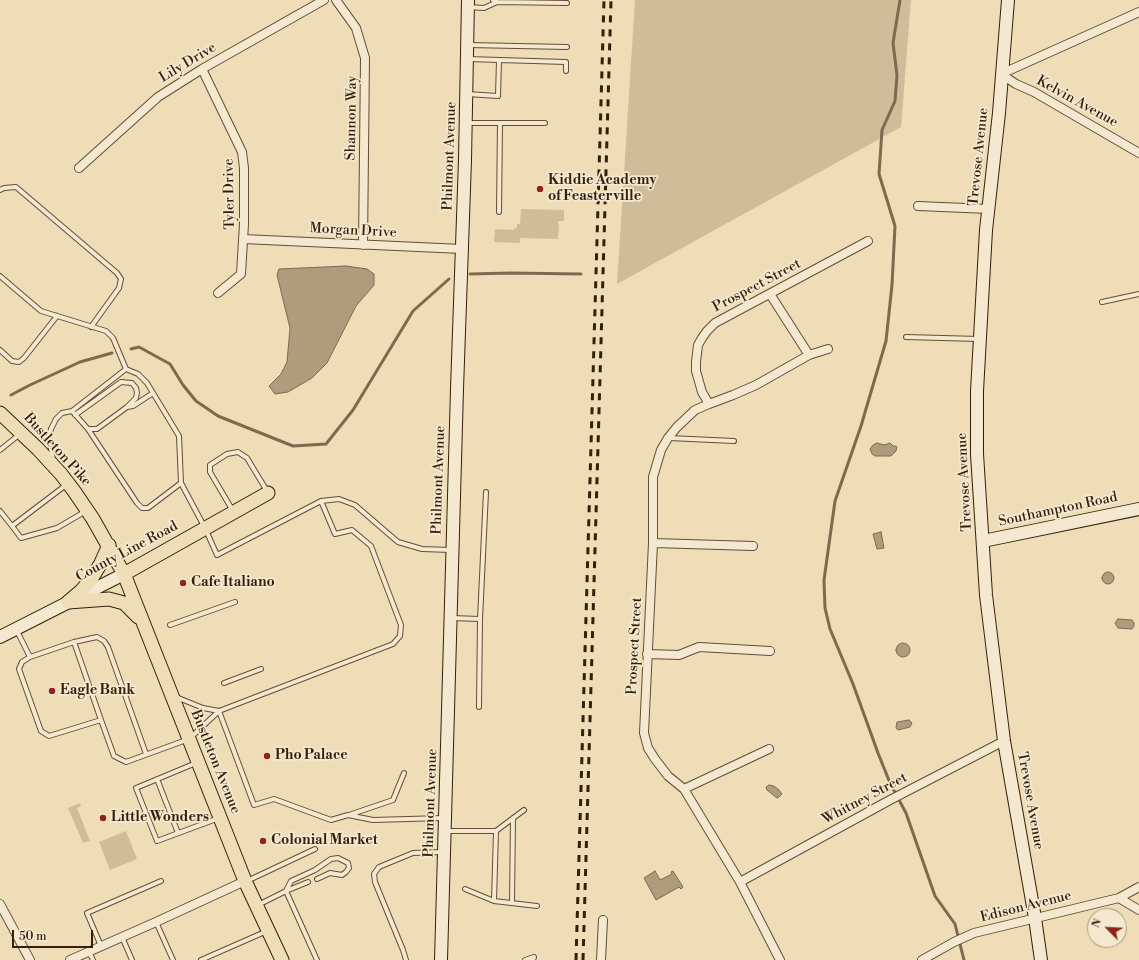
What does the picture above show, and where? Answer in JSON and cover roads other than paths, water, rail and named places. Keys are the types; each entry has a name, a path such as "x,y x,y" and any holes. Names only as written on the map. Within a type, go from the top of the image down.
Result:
{"main road":[{"name":"Bustleton Pike","path":"0,413 21,432 54,466 68,483 88,511 109,545 124,574"},
{"name":"County Line Road","path":"124,574 268,493"},
{"path":"68,602 82,591 92,578 101,564 109,545"},
{"name":"Bustleton Avenue","path":"124,574 245,881 282,960"},
{"path":"68,602 109,599 124,603 142,621"}],"street":[{"name":"Lily Drive","path":"79,168 158,97 202,69 324,0"},
{"name":"Shannon Way","path":"336,0 356,28 365,58 363,245"},
{"name":"Trevose Avenue","path":"1008,0 999,113 986,230 977,391 977,454 986,595 1004,741 1041,960"},
{"name":"Philmont Avenue","path":"441,960 452,550 466,123 468,4"},
{"path":"1001,74 1139,12"},
{"name":"Tyler Drive","path":"202,69 242,152 244,168 241,274 218,293"},
{"name":"Kelvin Avenue","path":"1001,74 1016,84 1034,92 1139,153"},
{"path":"918,206 989,210"},
{"name":"Morgan Drive","path":"243,239 462,249"},
{"name":"Prospect Street","path":"709,404 702,392 696,371 696,353 702,338 715,323 868,241"},
{"path":"770,294 810,355"},
{"name":"Prospect Street","path":"780,960 740,882 684,789 668,776 655,759 648,748 644,733 653,544 653,477 662,450 668,438 695,410 733,396 810,355 828,349"},
{"name":"Southampton Road","path":"983,541 1139,509"},
{"path":"653,544 753,546"},
{"name":"County Line Road","path":"0,637 124,574"},
{"path":"648,654 680,655 699,647 770,651"},
{"name":"Whitney Street","path":"740,882 904,792 1004,741"},
{"path":"684,789 769,749"},
{"path":"70,960 245,881"},
{"name":"Edison Avenue","path":"922,960 968,936 1119,898 1139,887"},
{"path":"1119,898 1139,910"},
{"path":"0,904 30,960"},
{"path":"601,960 603,920"}],"lane":[{"path":"468,4 484,8 495,1 567,3"},
{"path":"467,46 567,47"},
{"path":"467,59 566,62 566,71"},
{"path":"466,94 498,96 499,60"},
{"path":"466,123 545,123"},
{"path":"499,212 500,123"},
{"path":"0,190 4,188 16,188 117,273 121,279 119,288 91,327"},
{"path":"0,276 41,311 106,332 113,338 126,369 138,374 147,383 179,436 181,483 205,528 217,555 321,501 339,499 355,505 398,542 422,549 452,550"},
{"path":"1102,302 1139,294"},
{"path":"0,350 12,361 19,362 24,358 57,316"},
{"path":"906,337 980,339"},
{"path":"74,413 126,369"},
{"path":"54,466 50,438 51,429 56,419 62,413 74,413 120,382 132,383 136,388 136,398 127,407 97,429 88,429"},
{"path":"127,407 133,406 153,393"},
{"path":"74,413 88,429 137,503 142,508 148,508 181,483"},
{"path":"95,441 97,429"},
{"path":"0,450 21,432"},
{"path":"668,438 734,441"},
{"path":"234,513 210,472 210,465 227,454 238,452 247,458 268,493"},
{"path":"12,526 68,483"},
{"path":"479,707 480,619 486,492"},
{"path":"74,642 114,756 126,762 189,739 219,711 393,644 400,636 401,625 370,546 352,530 335,534 321,501"},
{"path":"0,511 21,538 57,528 88,511"},
{"path":"170,625 235,602"},
{"path":"451,618 480,619"},
{"path":"16,629 30,657"},
{"path":"101,720 49,736 41,731 19,669 22,662 30,657 74,642 97,637 104,642 108,647 146,754"},
{"path":"224,682 261,669"},
{"path":"171,696 203,708 219,711"},
{"path":"219,711 254,805 274,799 331,820 393,800 404,773"},
{"path":"198,762 136,788 157,841 220,818"},
{"path":"157,779 178,833"},
{"path":"445,831 496,831 524,810"},
{"path":"348,815 373,820 446,818"},
{"path":"512,903 513,818"},
{"path":"494,901 496,831"},
{"path":"245,881 315,849"},
{"path":"406,960 374,882 374,874 379,867 413,853 444,852"},
{"path":"317,879 330,873 342,875 349,868 348,863 338,858 331,859 315,870 290,881 286,891 317,960"},
{"path":"102,946 87,913 161,881"},
{"path":"256,906 308,882"},
{"path":"465,889 494,901 538,906"},
{"path":"156,922 173,960"},
{"path":"201,960 268,930"},
{"path":"122,937 132,960"},
{"path":"89,952 93,960"},
{"path":"525,960 534,957 533,960"}],"waterway":[{"path":"900,0 893,43 897,75 895,101 882,130 879,174 895,226 892,285 886,341 861,426 835,501 824,580 825,608 830,629 853,684 890,783 906,813 935,896 955,924 964,960"},
{"path":"470,274 581,274"},
{"path":"131,349 139,347 170,364 183,385 196,401 218,416 293,446 326,444 353,410 413,311 449,279"},
{"path":"11,395 80,362 112,353"}],"railway":[{"path":"576,960 604,0"},
{"path":"583,960 611,0"}],"place":[{"name":"Kiddie Academy of Feasterville","path":"540,189"},
{"name":"Cafe Italiano","path":"183,583"},
{"name":"Eagle Bank","path":"52,691"},
{"name":"Pho Palace","path":"267,756"},
{"name":"Little Wonders","path":"103,818"},
{"name":"Colonial Market","path":"263,841"}]}
